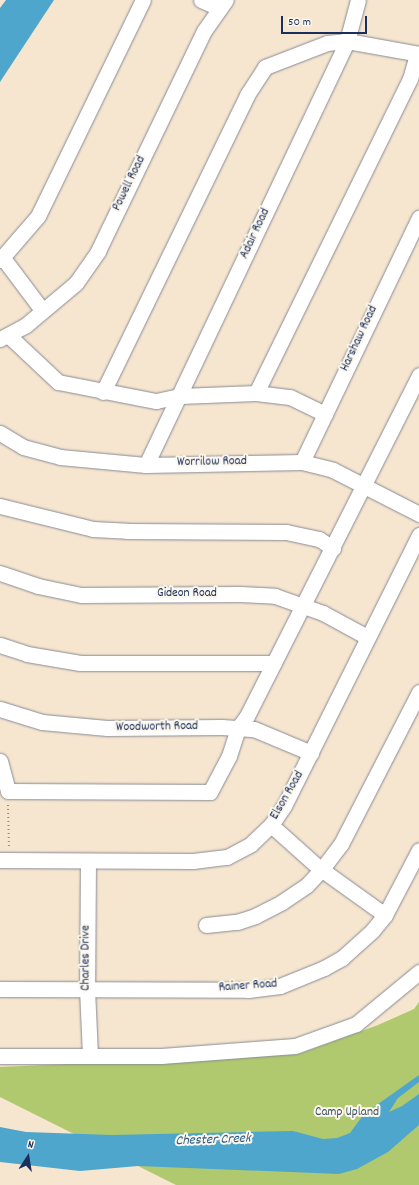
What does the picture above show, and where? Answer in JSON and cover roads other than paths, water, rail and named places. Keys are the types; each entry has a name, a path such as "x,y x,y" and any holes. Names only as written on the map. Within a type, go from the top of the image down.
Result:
{"street":[{"path":"42,310 1,259 38,216 143,0"},
{"path":"201,0 222,4"},
{"name":"Adair Road","path":"146,465 347,42 358,0"},
{"name":"Powell Road","path":"4,337 26,325 76,283 98,251 204,31 222,4"},
{"path":"103,392 247,95 265,67 327,43 347,42 418,54 410,79 256,393"},
{"name":"Harshaw Road","path":"302,462 419,218"},
{"path":"4,337 58,382 156,402 180,396 256,393 290,397 325,414"},
{"path":"0,761 8,791 210,792 229,756 238,728 247,716 365,486 419,375"},
{"name":"Worrilow Road","path":"0,432 23,447 60,457 146,465 302,462 332,470 419,514"},
{"path":"0,506 93,529 127,531 286,532 319,539 333,548"},
{"name":"Elson Road","path":"4,860 193,861 227,857 251,844 271,825 284,806 419,535"},
{"name":"Gideon Road","path":"0,574 38,586 81,595 240,594 275,596 304,604 367,637"},
{"path":"0,645 27,654 80,663 274,663"},
{"path":"206,925 237,922 255,916 289,898 307,885 322,869 341,844 419,692"},
{"name":"Woodworth Road","path":"0,709 42,722 108,728 254,729 311,753"},
{"path":"271,825 322,869 385,915"},
{"name":"Rainer Road","path":"87,989 248,990 280,986 324,968 342,958 385,915 419,850"},
{"name":"Charles Drive","path":"88,861 87,989 90,1054"},
{"path":"0,1056 90,1054 161,1056 295,1046 356,1024 419,972"},
{"path":"0,989 87,989"}],"water":[{"path":"6,0 54,0 0,82 0,8"},
{"name":"Chester Creek","path":"419,1075 419,1082 398,1098 389,1112 402,1106 419,1094 419,1125 388,1152 357,1169 339,1174 138,1166 80,1171 0,1162 0,1127 26,1132 112,1135 293,1131 323,1139 337,1138 350,1133 364,1114"}],"park label":[{"name":"Camp Upland","path":"347,1113"}]}
